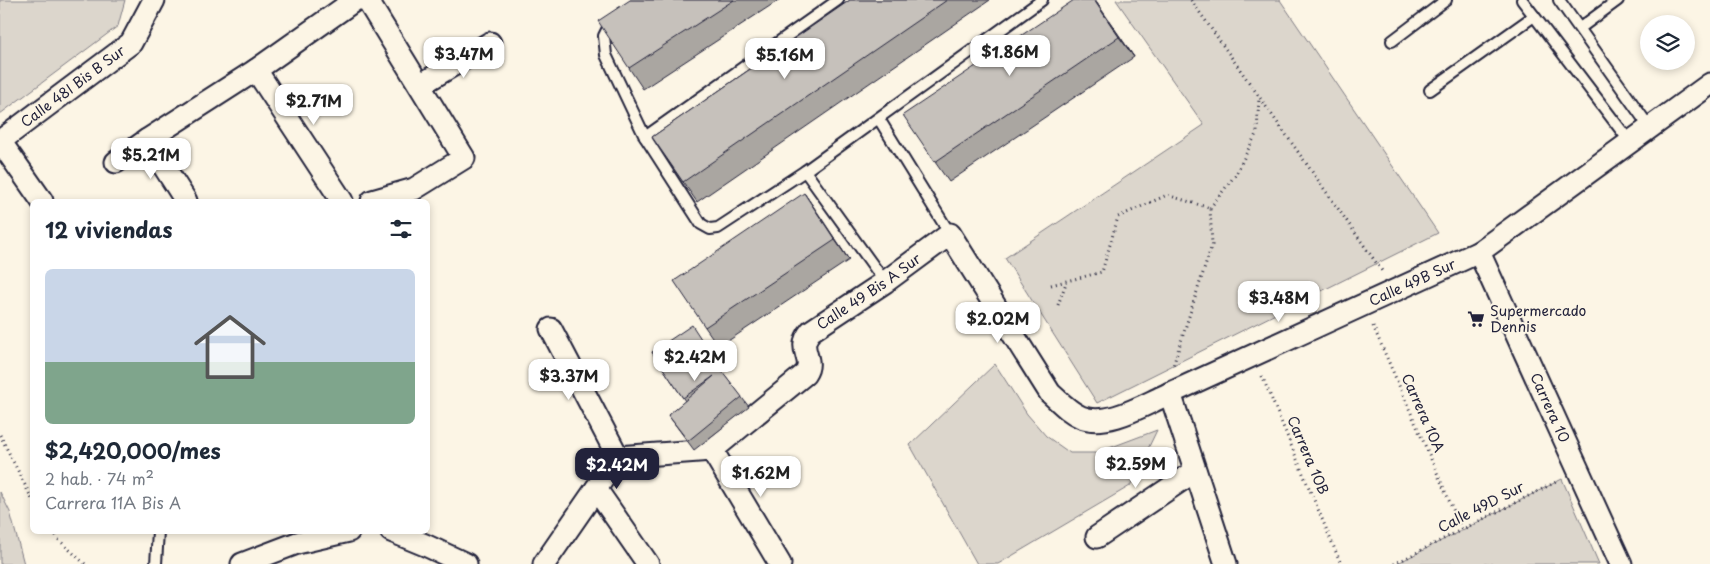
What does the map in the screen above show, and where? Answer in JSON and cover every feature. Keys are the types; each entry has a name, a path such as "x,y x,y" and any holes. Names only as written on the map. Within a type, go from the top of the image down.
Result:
{"street":[{"name":"Calle 48I Bis B Sur","path":"0,141 131,43 154,0"},
{"path":"116,162 256,70 355,0"},
{"path":"367,0 464,158 414,189 379,199"},
{"path":"420,85 490,43"},
{"path":"256,70 341,199"},
{"name":"Calle 49B Sur","path":"950,234 1050,393 1068,409 1083,417 1104,419 1120,415 1166,395 1479,252 1710,85"},
{"path":"147,140 185,199"},
{"path":"0,141 41,199"},
{"name":"Calle 49 Bis A Sur","path":"712,450 805,374 808,369 808,362 804,346 806,338 812,331 885,282 950,234"},
{"name":"Carrera 10","path":"1479,252 1621,564"},
{"path":"551,329 618,457"},
{"path":"1166,395 1195,471 1226,564"},
{"path":"618,457 712,450 780,564"},
{"path":"544,564 618,457"},
{"path":"1097,538 1195,471"},
{"path":"596,490 648,564"},
{"path":"242,564 297,543 336,534"},
{"path":"398,534 466,564"}],"lane":[{"path":"645,137 838,0"},
{"path":"619,15 612,20 604,36 606,55 645,137 701,224 710,229 718,228 806,171 1042,0"},
{"path":"1392,41 1446,0"},
{"path":"1522,0 1630,142"},
{"path":"1559,0 1650,128"},
{"path":"1580,28 1618,0"},
{"path":"1430,90 1534,16"},
{"path":"879,119 950,234"},
{"path":"806,171 885,282"},
{"path":"156,564 158,534"}],"path":[{"path":"1191,0 1396,290"},
{"path":"1166,395 1212,245 1210,208 1236,174 1257,132 1259,97"},
{"path":"1051,285 1102,272 1118,217 1167,195 1210,208"},
{"path":"1058,305 1066,282"},
{"name":"Carrera 10A","path":"1363,305 1462,530"},
{"name":"Carrera 10B","path":"1254,355 1341,564"},
{"path":"0,435 30,495"},
{"name":"Calle 49D Sur","path":"1394,564 1578,471"},
{"path":"55,534 85,564"}],"shaded area":[{"path":"0,0 125,0 118,26 0,114"},
{"path":"1116,0 1280,0 1438,233 1097,403 1005,258 1204,125"},
{"path":"995,364 1027,414 1046,436 1070,453 1096,453 1157,430 1130,486 998,564 977,564 910,445"},
{"path":"1562,479 1599,564 1396,564"},
{"path":"0,492 10,512 24,564 0,564"}],"building":[{"path":"630,0 734,0 629,68 598,21"},
{"path":"850,0 947,0 683,182 652,137"},
{"path":"1074,0 1094,0 1119,37 935,162 903,115"},
{"path":"804,193 835,240 705,327 674,281"},
{"path":"692,325 722,371 742,397 688,441 668,415 714,376 683,398 652,352"}],"place":[{"name":"Supermercado Dennis","path":"1476,319"}]}
